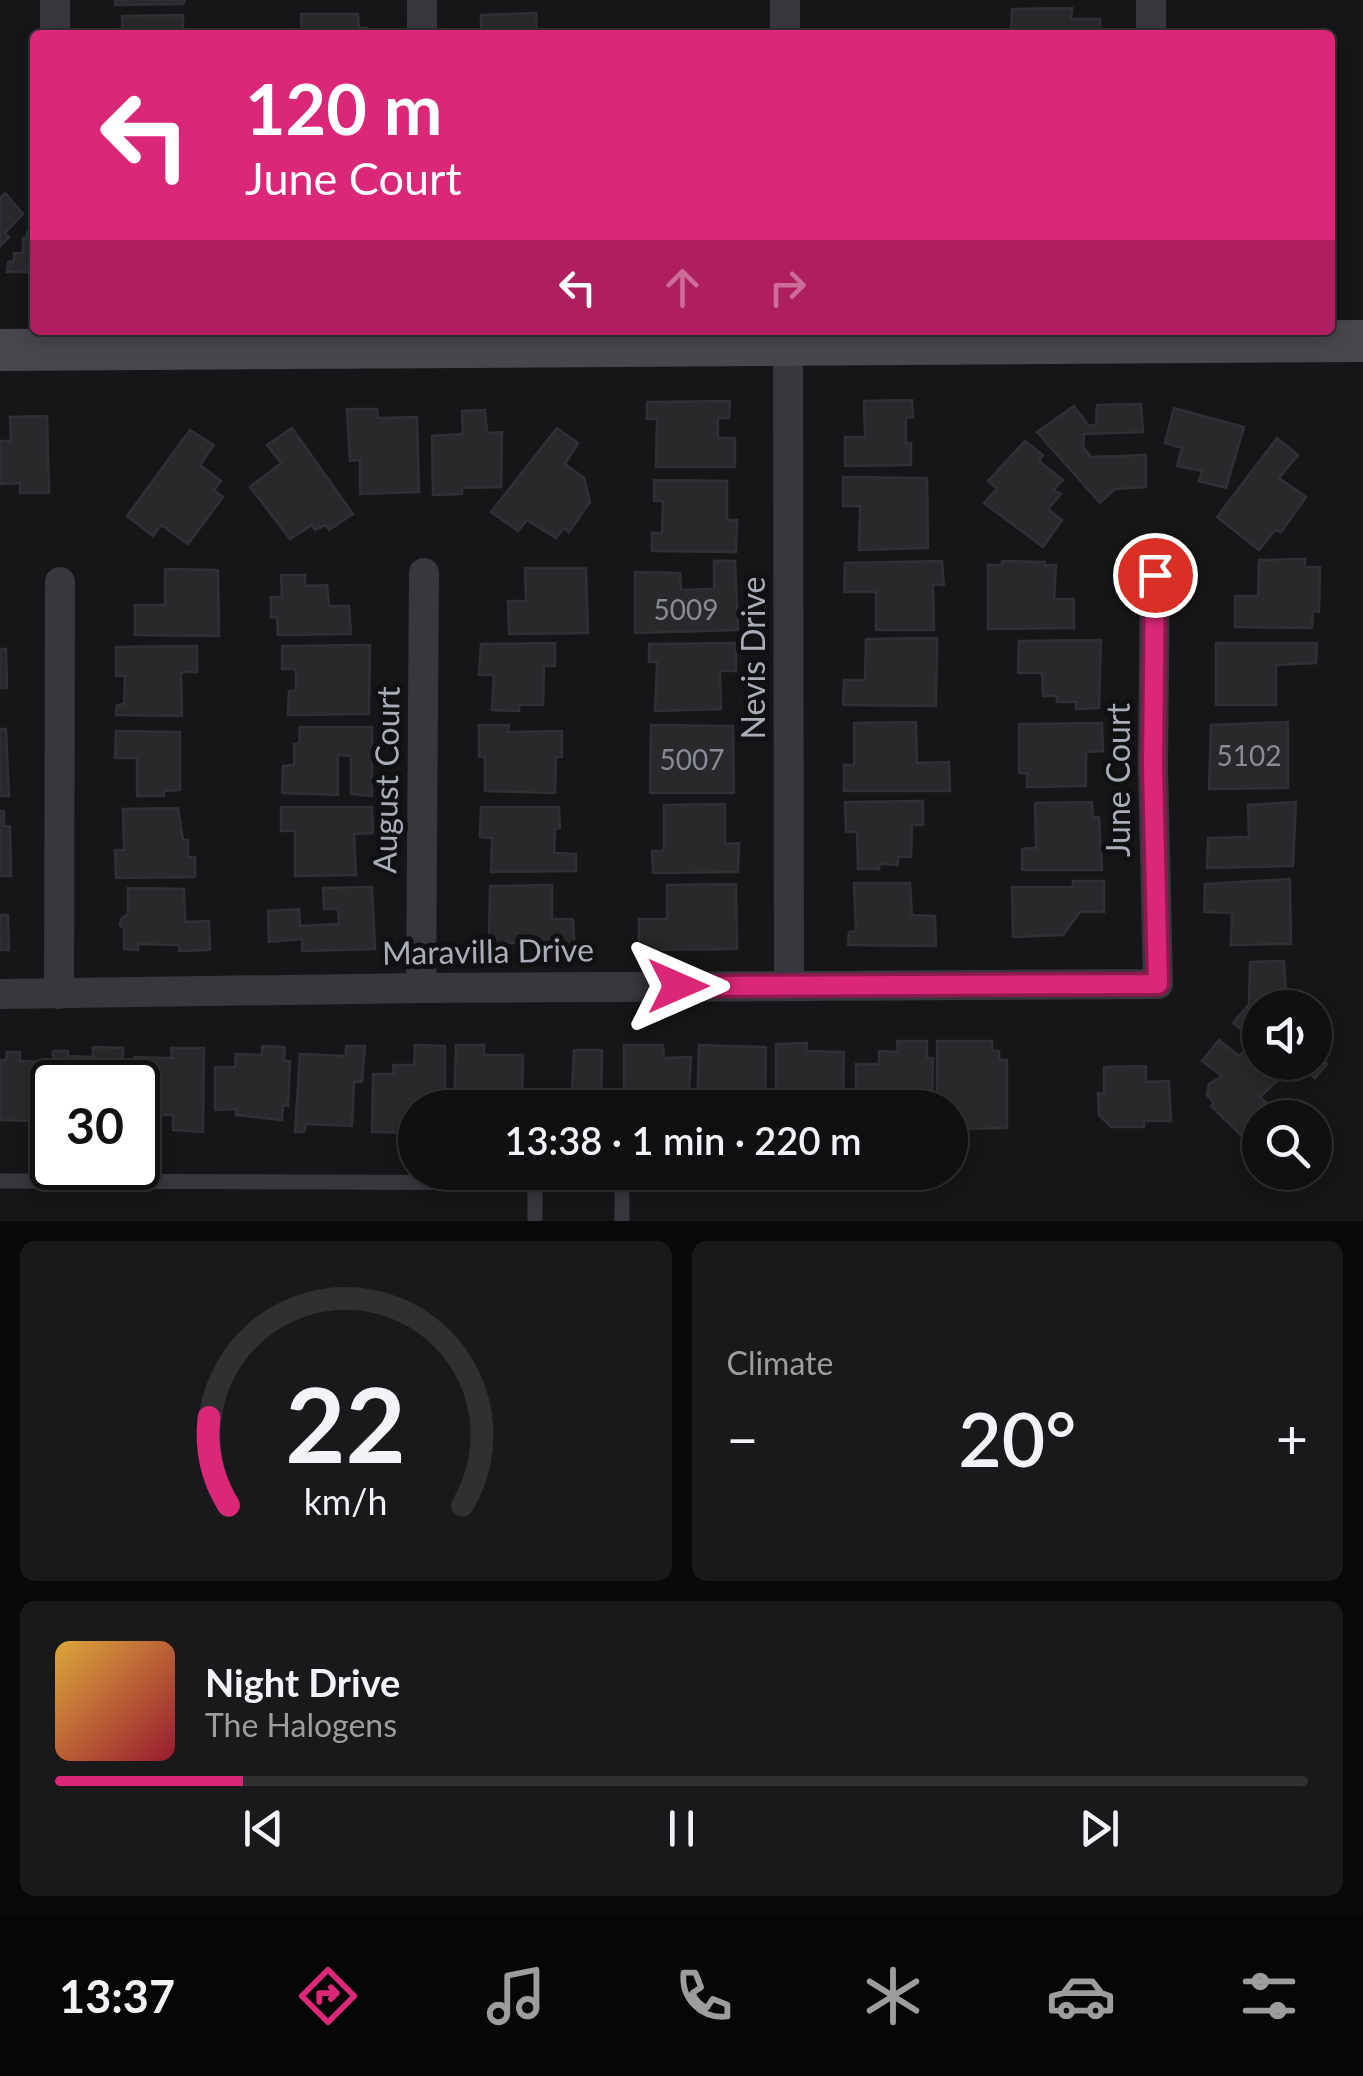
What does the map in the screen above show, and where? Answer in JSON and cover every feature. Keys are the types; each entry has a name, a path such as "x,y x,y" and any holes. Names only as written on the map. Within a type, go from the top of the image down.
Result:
{"street":[{"path":"55,0 55,30"},
{"path":"422,0 422,30"},
{"path":"785,0 785,30"},
{"path":"1151,0 1151,30"},
{"path":"0,350 788,338 1363,340"},
{"name":"Nevis Drive","path":"788,338 788,985"},
{"name":"August Court","path":"420,988 424,574"},
{"name":"June Court","path":"1155,575 1153,766 1158,984"},
{"path":"60,582 60,994"},
{"name":"Maravilla Drive","path":"0,994 1158,984"}],"lane":[{"path":"0,1181 398,1182"},
{"path":"535,1190 536,1221"},
{"path":"622,1190 622,1221"}],"building":[{"path":"115,0 185,0 183,4 115,5"},
{"path":"1072,8 1071,19 1100,19 1100,30 1011,30 1012,9"},
{"path":"536,13 537,30 481,30 481,15"},
{"path":"301,14 358,14 359,28 366,28 366,30 302,30"},
{"path":"183,15 183,30 122,30 122,16"},
{"path":"5,193 23,214 5,233 9,237 0,246 0,198"},
{"path":"30,232 30,272 7,272 14,253 23,253"},
{"path":"912,400 913,417 906,418 911,465 845,466 845,437 865,437 864,401"},
{"path":"730,401 729,418 718,418 718,438 735,438 735,467 656,467 657,419 647,419 647,402"},
{"path":"1141,404 1143,432 1084,434 1083,446 1091,457 1146,455 1146,487 1115,489 1100,503 1037,432 1074,406 1088,425 1096,426 1097,405"},
{"path":"1174,408 1244,427 1226,488 1199,481 1202,471 1177,466 1182,448 1165,443"},
{"path":"347,409 377,409 378,418 417,417 419,492 360,494 360,460 350,461"},
{"path":"485,410 487,433 502,432 501,487 462,488 462,494 433,495 432,436 463,434 462,411"},
{"path":"47,416 49,493 20,493 20,483 0,484 0,441 11,441 10,417"},
{"path":"292,428 353,514 329,530 326,525 315,530 312,525 290,539 250,487 281,463 267,445"},
{"path":"557,428 578,443 565,464 584,478 590,502 569,532 564,528 556,538 527,520 518,531 491,512"},
{"path":"190,430 214,445 200,465 221,481 214,490 223,497 188,544 161,525 153,536 127,516"},
{"path":"1277,438 1298,455 1279,478 1306,497 1281,532 1275,530 1259,550 1217,517"},
{"path":"1025,441 1043,455 1039,461 1063,480 1053,490 1061,494 1048,509 1062,520 1043,547 984,503 997,489 988,481"},
{"path":"843,477 927,478 928,548 859,550 860,506 843,506"},
{"path":"654,480 727,481 727,520 737,520 736,552 652,551 652,533 662,533 663,501 654,501"},
{"path":"1305,559 1305,567 1320,567 1319,612 1313,611 1312,628 1235,627 1235,596 1258,596 1259,560"},
{"path":"714,561 735,561 738,630 635,633 635,572 680,573 681,590 714,589"},
{"path":"942,561 944,585 933,584 934,630 876,630 876,592 844,592 845,563"},
{"path":"1002,561 1056,565 1054,599 1074,599 1074,628 988,629 988,565 1002,565"},
{"path":"525,568 586,568 588,633 509,634 508,601 526,601"},
{"path":"165,569 218,570 219,636 135,635 135,605 165,605"},
{"path":"281,575 305,575 305,586 327,585 329,606 349,606 351,634 278,635 277,617 271,617 271,597 282,597"},
{"path":"937,638 936,706 843,705 844,680 865,680 866,639"},
{"path":"1101,640 1099,708 1076,709 1076,702 1057,702 1057,696 1043,696 1042,673 1018,673 1019,641"},
{"path":"555,643 555,666 544,666 543,705 519,705 519,711 492,710 494,675 479,675 481,644"},
{"path":"736,643 736,671 720,671 721,709 655,711 657,662 649,662 649,644"},
{"path":"1216,643 1317,643 1316,663 1276,665 1276,705 1216,705"},
{"path":"370,645 369,714 288,715 289,691 296,691 296,669 282,669 282,646"},
{"path":"197,646 197,672 181,672 182,716 116,715 117,705 124,704 125,676 116,676 116,647"},
{"path":"0,649 6,649 7,688 0,688"},
{"path":"916,722 917,763 949,762 950,791 844,791 844,765 854,765 854,723"},
{"path":"1288,722 1288,788 1209,789 1211,725"},
{"path":"1102,723 1103,751 1086,752 1086,786 1027,787 1027,774 1019,773 1019,724"},
{"path":"479,725 509,725 508,732 562,731 562,757 556,757 555,793 485,791 485,757 479,757"},
{"path":"651,725 733,726 734,793 650,793"},
{"path":"300,727 372,727 372,796 351,794 351,756 338,755 338,795 282,793 283,766 294,765 294,744 299,744"},
{"path":"0,729 6,729 9,796 0,796"},
{"path":"116,731 180,732 180,790 164,791 164,796 137,796 137,758 115,758"},
{"path":"923,801 923,825 912,825 911,857 898,857 898,865 858,869 857,832 846,832 845,802"},
{"path":"1092,802 1093,817 1099,817 1102,870 1022,870 1022,849 1036,848 1035,803"},
{"path":"1296,802 1293,866 1207,868 1208,838 1249,837 1248,805"},
{"path":"725,804 725,844 739,843 738,872 653,873 652,851 664,851 664,805"},
{"path":"281,807 372,807 373,833 354,834 356,875 295,876 295,831 281,831"},
{"path":"481,807 559,807 560,828 555,829 554,853 576,854 576,871 491,872 492,838 480,837"},
{"path":"178,808 183,840 188,840 188,857 195,857 195,877 116,878 115,850 124,850 123,809"},
{"path":"0,811 4,811 4,826 10,826 11,876 0,876"},
{"path":"1290,879 1291,944 1231,945 1232,913 1204,912 1205,884"},
{"path":"1073,881 1104,881 1104,912 1080,912 1063,935 1013,937 1012,887 1073,887"},
{"path":"854,883 910,883 912,915 935,916 936,946 848,945 849,932 856,931"},
{"path":"736,884 737,949 639,950 639,919 667,919 667,885"},
{"path":"552,885 552,919 573,919 575,954 545,954 546,943 489,943 490,886"},
{"path":"372,887 375,949 302,951 302,939 269,942 268,911 299,909 300,926 339,924 338,909 324,909 323,888"},
{"path":"128,888 184,889 185,922 209,921 210,950 179,951 179,945 138,944 138,950 124,949 124,929 120,925 128,914"},
{"path":"0,915 8,915 9,950 0,950"},
{"path":"1284,961 1286,990 1249,990 1250,962"},
{"path":"1242,1012 1242,1030 1233,1023"},
{"path":"1219,1040 1239,1056 1242,1054 1242,1080 1278,1080 1260,1097 1264,1100 1242,1100 1242,1136 1211,1106 1214,1103 1207,1095 1209,1084 1222,1076 1202,1061"},
{"path":"897,1041 927,1041 927,1058 933,1058 932,1090 856,1090 856,1064 879,1064 879,1051 898,1052"},
{"path":"937,1041 992,1041 992,1051 999,1051 999,1060 1007,1060 1007,1128 968,1129 968,1090 937,1090"},
{"path":"807,1043 806,1051 844,1052 843,1090 776,1090 776,1044"},
{"path":"415,1045 445,1046 445,1090 398,1090 398,1133 372,1132 373,1074 394,1074 393,1065 414,1065"},
{"path":"456,1045 484,1045 484,1055 523,1055 522,1090 455,1090"},
{"path":"624,1045 663,1045 664,1058 691,1057 689,1090 624,1090"},
{"path":"699,1045 766,1047 765,1090 698,1090"},
{"path":"262,1046 285,1047 284,1061 290,1061 288,1106 283,1105 282,1120 236,1115 237,1109 215,1110 215,1067 235,1067 236,1054 262,1055"},
{"path":"346,1046 365,1046 362,1082 354,1082 352,1126 306,1124 304,1132 295,1132 300,1054 346,1056"},
{"path":"93,1047 123,1048 123,1060 53,1060 53,1051 68,1051 68,1056 93,1057"},
{"path":"171,1048 204,1048 203,1132 173,1130 173,1115 160,1115 160,1060 134,1057 172,1058"},
{"path":"574,1050 602,1050 601,1090 572,1090"},
{"path":"7,1052 20,1052 20,1061 30,1061 30,1121 0,1120 0,1060 6,1060"},
{"path":"1146,1066 1146,1082 1169,1081 1171,1121 1144,1121 1144,1127 1111,1127 1099,1115 1098,1093 1104,1094 1104,1067"}],"route":[{"path":"678,986 1158,984 1153,766 1155,575"}]}
